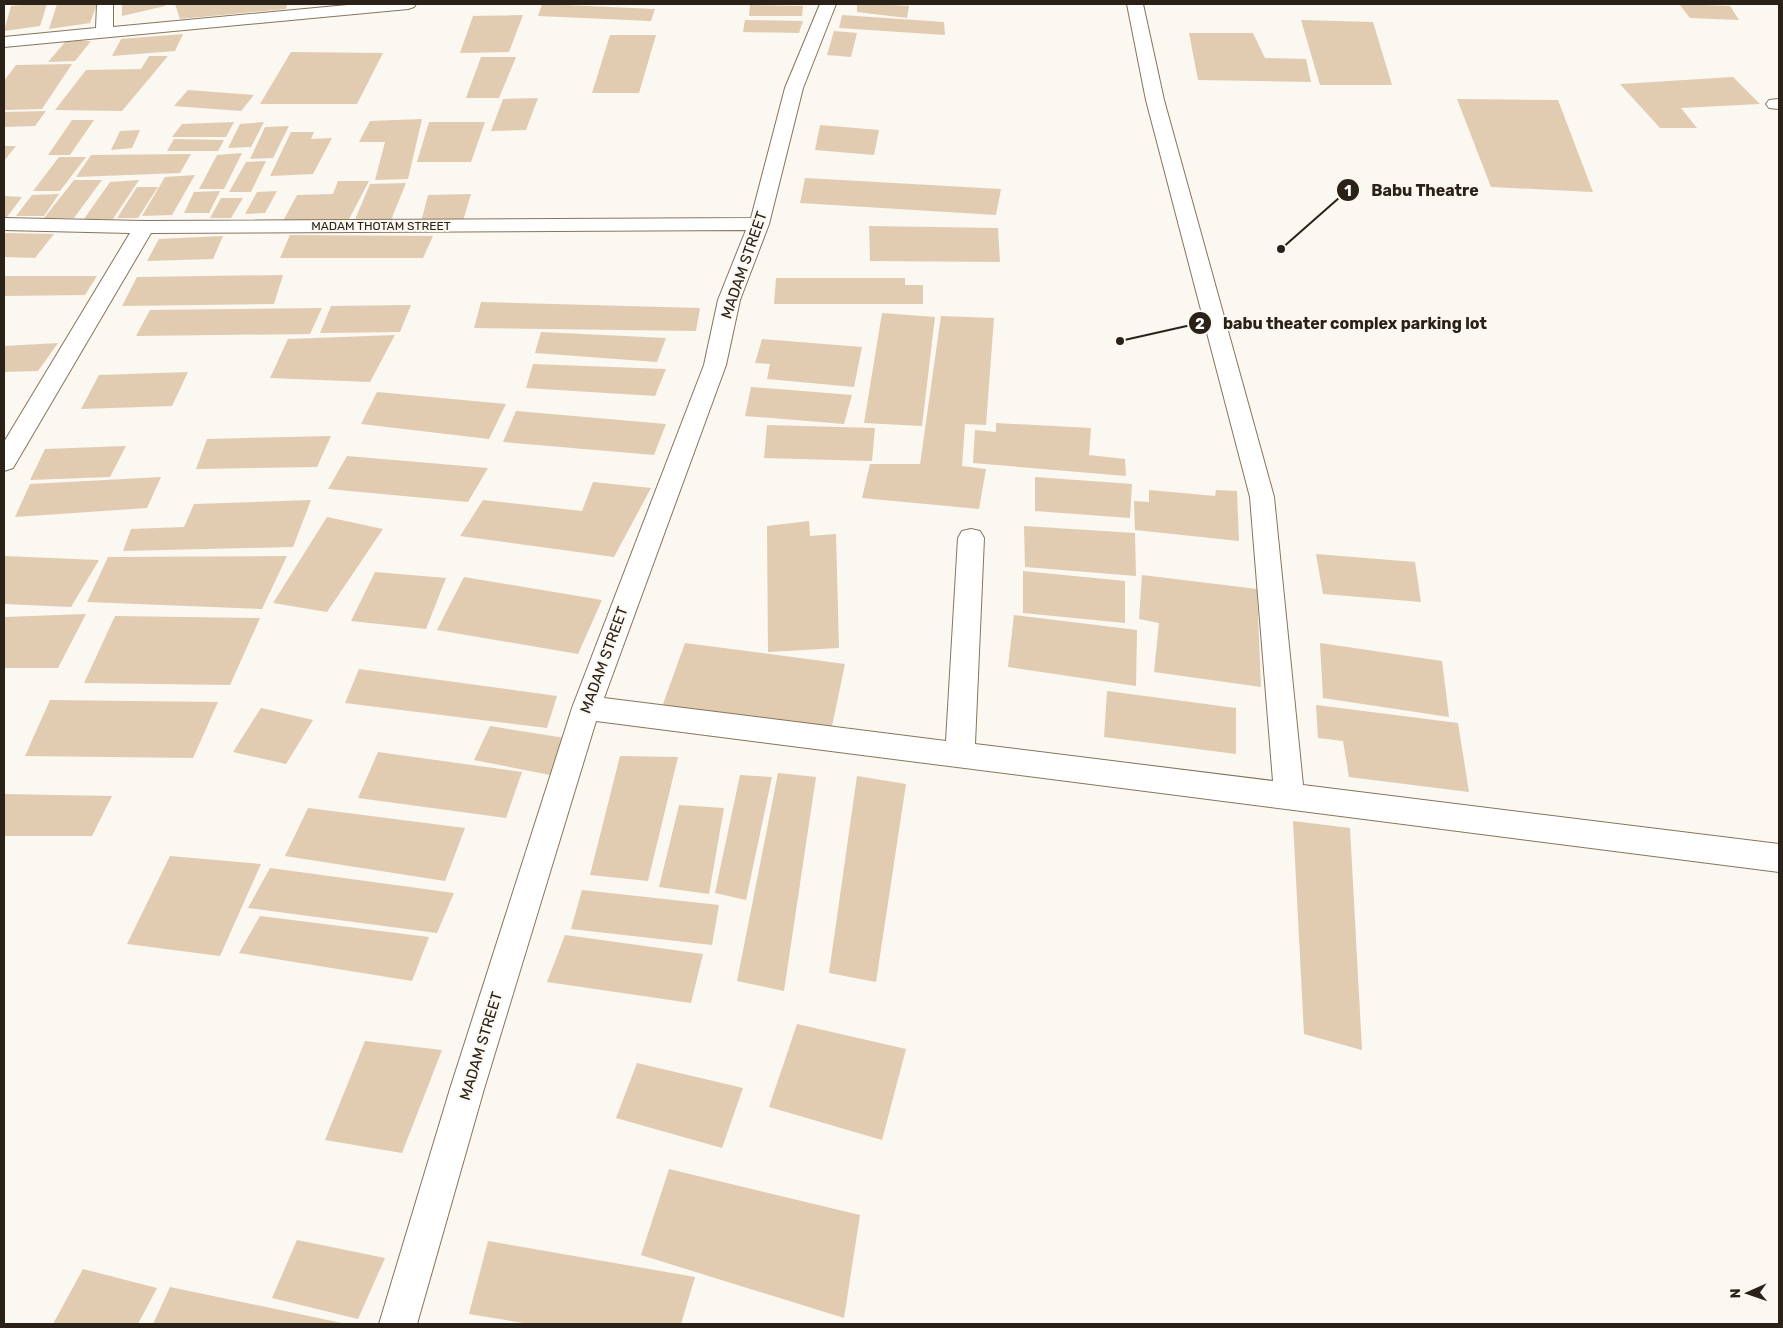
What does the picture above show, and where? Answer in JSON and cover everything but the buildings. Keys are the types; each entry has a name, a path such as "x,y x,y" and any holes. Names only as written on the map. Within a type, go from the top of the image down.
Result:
{"street":[{"path":"104,32 105,4"},
{"path":"4,42 408,4"},
{"name":"MADAM STREET","path":"398,1324 467,1089 586,708 715,365 729,300 759,224 794,88 828,4"},
{"path":"1135,4 1155,100 1262,497 1288,796"},
{"name":"MADAM THOTAM STREET","path":"4,224 144,226 759,224"},
{"path":"4,462 144,226"},
{"path":"960,755 972,538"},
{"path":"586,708 1779,858"}],"place":[{"name":"Babu Theatre","path":"1281,249"},
{"name":"babu theater complex parking lot","path":"1120,341"}]}
